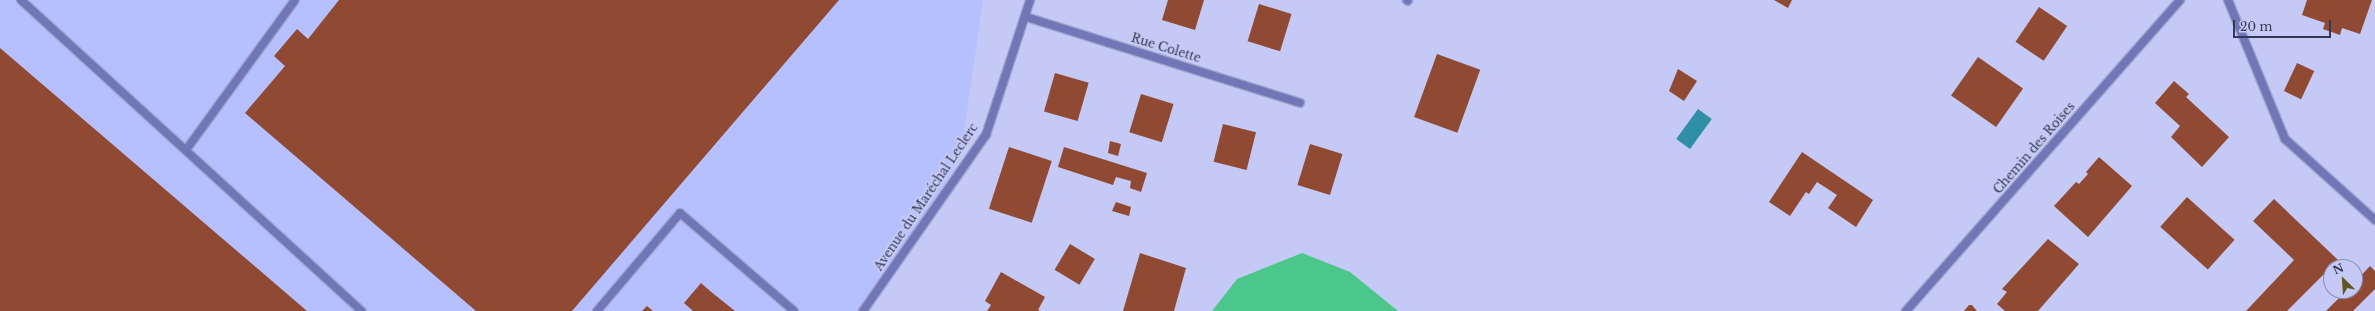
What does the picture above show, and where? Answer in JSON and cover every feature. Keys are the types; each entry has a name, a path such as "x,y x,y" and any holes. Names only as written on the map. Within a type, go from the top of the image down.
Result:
{"street":[{"path":"21,0 361,311"},
{"path":"186,150 295,0"},
{"name":"Avenue du Maréchal Leclerc","path":"863,311 986,135 1026,17 1030,0"},
{"name":"Chemin des Roises","path":"1906,311 2180,0"},
{"path":"2228,0 2285,139 2375,220"},
{"name":"Rue Colette","path":"1026,17 1300,103"},
{"path":"597,311 680,213 794,311"}],"shaded area":[{"path":"0,0 983,0 960,159 865,311 0,311"},
{"path":"1698,109 1712,119 1690,149 1676,139"}],"green space":[{"path":"1302,253 1350,272 1398,311 1212,311 1237,279"}],"building":[{"path":"339,0 839,0 572,311 476,311 245,113 285,66 274,56 297,29 308,39"},
{"path":"1168,0 1204,0 1195,30 1162,20"},
{"path":"1774,0 1792,0 1788,8"},
{"path":"2307,0 2372,0 2360,34 2342,28 2340,35 2323,29 2325,23 2302,15"},
{"path":"1259,4 1292,14 1280,51 1248,41"},
{"path":"2039,7 2067,26 2044,61 2016,42"},
{"path":"0,48 307,311 0,311"},
{"path":"1437,54 1480,70 1457,133 1414,117"},
{"path":"1978,57 2023,89 1996,127 1951,96"},
{"path":"2297,63 2314,71 2301,99 2284,91"},
{"path":"1678,69 1697,81 1684,101 1669,91"},
{"path":"1055,73 1089,83 1078,121 1044,111"},
{"path":"2174,81 2189,94 2186,97 2229,137 2202,167 2171,137 2180,126 2155,103"},
{"path":"1141,94 1174,104 1162,142 1129,132"},
{"path":"1223,124 1256,132 1247,170 1214,162"},
{"path":"1110,141 1121,144 1118,156 1108,153"},
{"path":"1310,144 1343,154 1330,195 1297,185"},
{"path":"1009,147 1052,161 1032,223 989,209"},
{"path":"1064,147 1147,173 1141,192 1130,188 1131,181 1116,177 1113,185 1058,167"},
{"path":"1802,152 1873,200 1856,227 1828,208 1837,195 1817,182 1809,194 1806,192 1790,216 1769,202"},
{"path":"2099,157 2132,186 2088,237 2054,206 2076,182 2079,184 2088,174 2086,172"},
{"path":"2187,197 2235,240 2208,270 2160,227"},
{"path":"2274,199 2337,259 2323,259 2323,275 2287,311 2246,311 2294,260 2253,221"},
{"path":"1116,202 1131,207 1129,216 1112,211"},
{"path":"2048,239 2079,264 2038,311 2005,311 1997,304 2007,292 2002,289"},
{"path":"1070,244 1095,259 1079,285 1055,270"},
{"path":"1140,253 1186,268 1174,311 1123,311"},
{"path":"2370,266 2375,271 2375,289 2353,311 2326,311 2338,299 2363,299 2363,273"},
{"path":"1001,272 1045,297 1038,310 1041,311 987,311 991,305 985,301"},
{"path":"701,283 735,311 693,311 684,303"},
{"path":"1969,305 1972,305 1977,311 1964,311"},
{"path":"647,306 653,311 642,311"}]}
